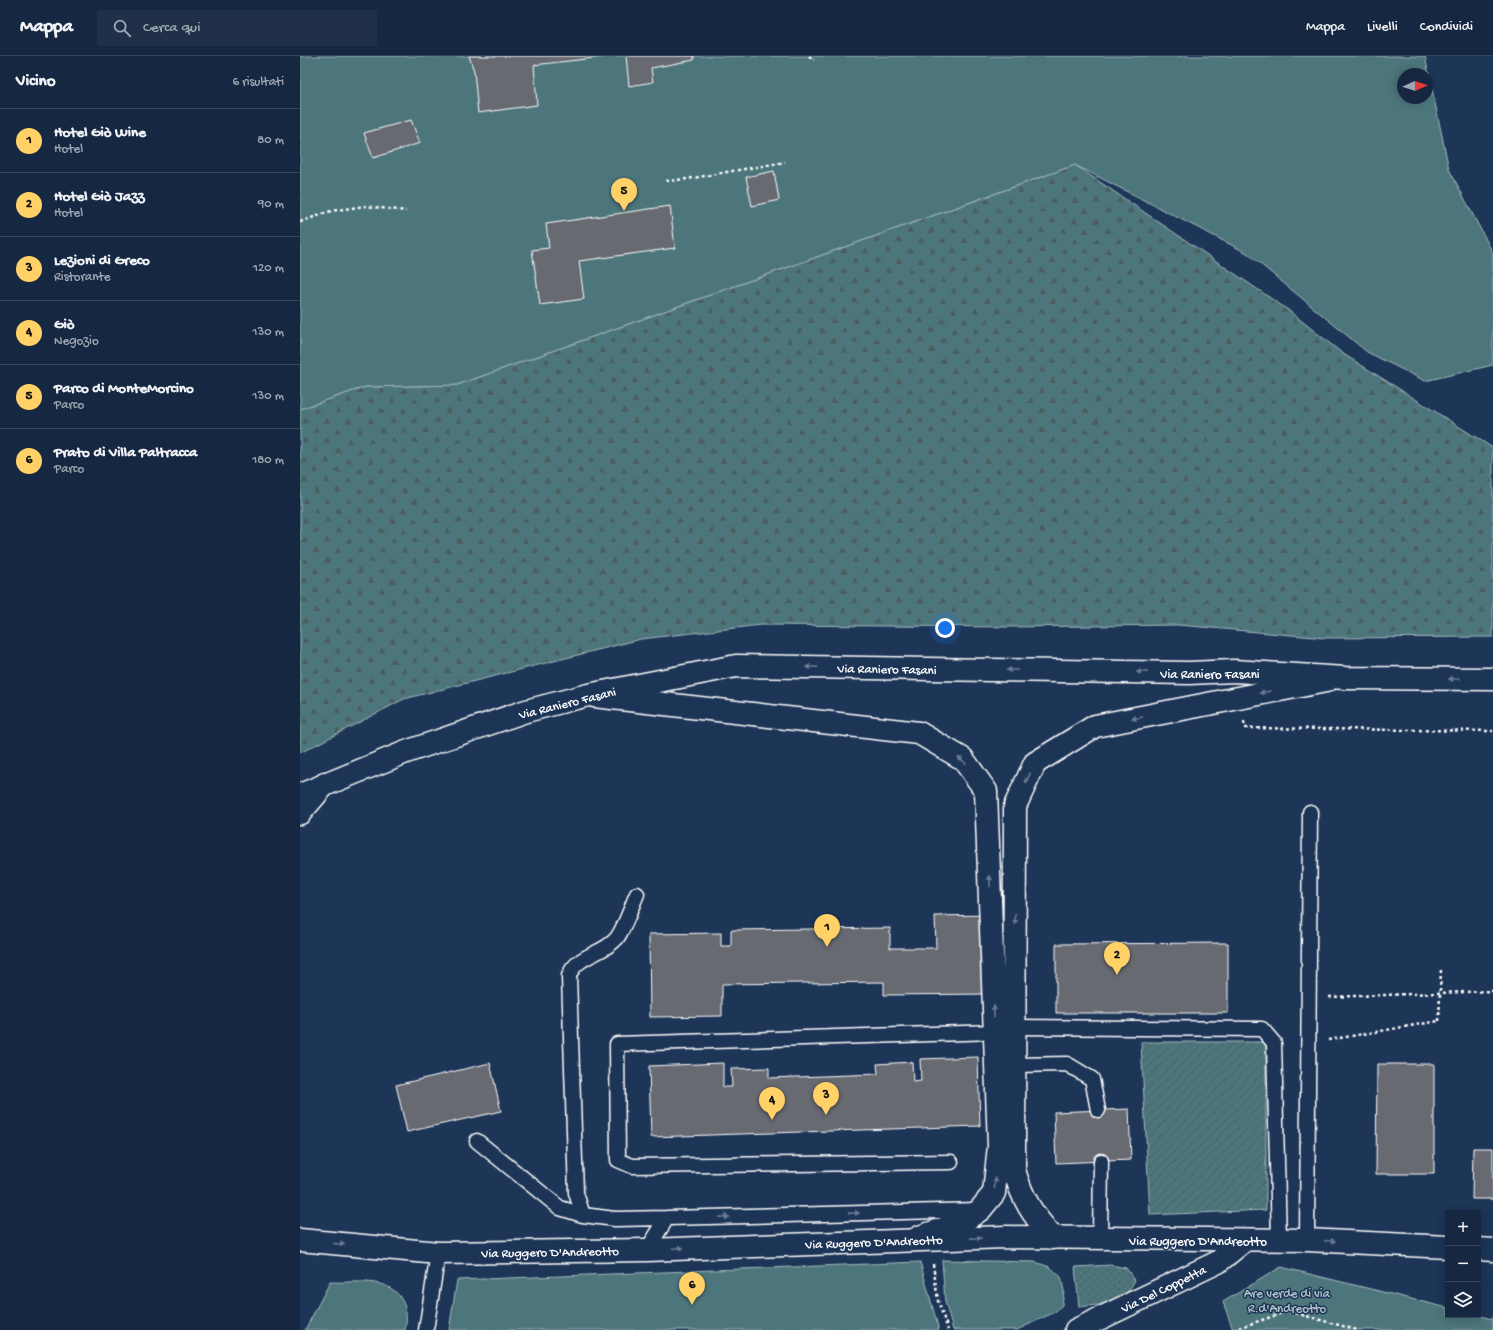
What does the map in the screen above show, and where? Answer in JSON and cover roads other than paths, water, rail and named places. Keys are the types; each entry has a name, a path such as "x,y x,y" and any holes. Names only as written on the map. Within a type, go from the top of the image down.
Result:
{"main road":[{"name":"Via Raniero Fasani","path":"300,795 406,752 519,714 588,695 736,666 1189,673 1234,671 1345,678 1493,679"},
{"path":"920,1240 961,1223 980,1210 994,1193 999,1146 1015,806 1035,763 1095,726 1237,697 1345,678"},
{"path":"588,695 919,733 963,759 986,791 1005,1029 1014,1065 1014,1170 1021,1193 1032,1214 1053,1238"},
{"path":"300,813 325,784"},
{"name":"Via Ruggero D'Andreotto","path":"300,1240 438,1253 647,1250 920,1240 1053,1238 1307,1240 1445,1247"},
{"name":"Via Del Coppetta","path":"1076,1330 1218,1262 1245,1240"},
{"path":"1481,1249 1493,1250"}],"lane":[{"path":"1307,1240 1310,812"},
{"path":"582,1215 576,1193 569,976 572,967 578,962 602,950 617,938 637,894"},
{"path":"951,1162 632,1166 618,1160 617,1044 1005,1029 1262,1029 1274,1043 1279,1240"},
{"path":"1014,1065 1067,1064 1092,1079 1098,1110"},
{"path":"477,1140 560,1208 582,1215 615,1219 980,1210"},
{"path":"1100,1239 1101,1161"},
{"path":"647,1250 666,1218"},
{"path":"426,1330 438,1253"}],"place":[{"name":"Parco di MonteMorcino","path":"624,211"},
{"name":"Hotel Giò Wine","path":"827,947"},
{"name":"Hotel Giò Jazz","path":"1117,975"},
{"name":"Lezioni di Greco","path":"826,1115"},
{"name":"Giò","path":"772,1120"},
{"name":"Prato di Villa Paltracca","path":"692,1305"}],"park label":[{"name":"Are verde di via R.d'Andreotto","path":"1287,1300"}]}
